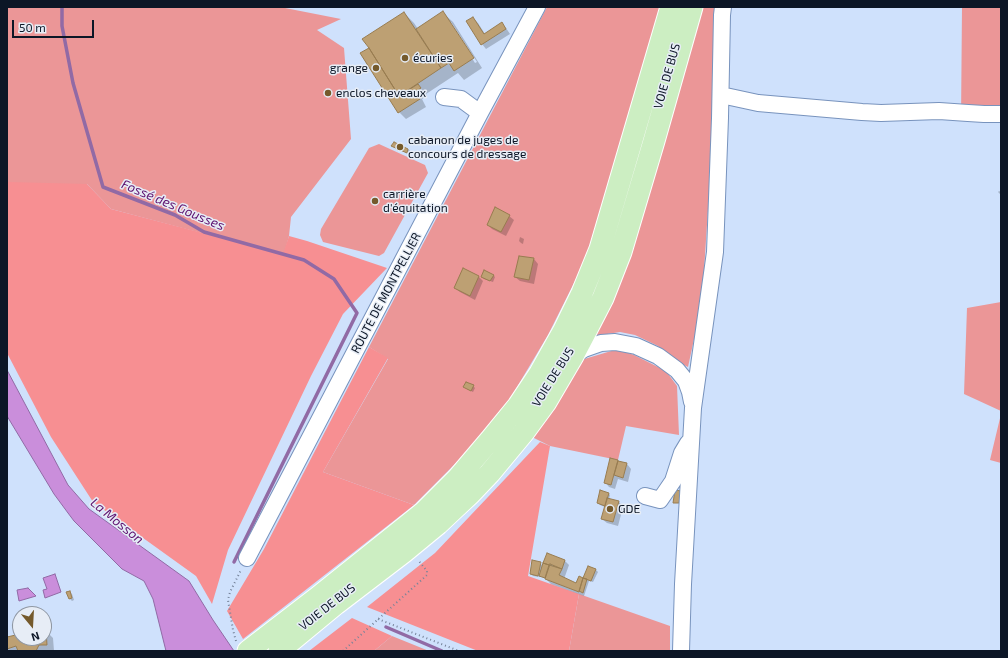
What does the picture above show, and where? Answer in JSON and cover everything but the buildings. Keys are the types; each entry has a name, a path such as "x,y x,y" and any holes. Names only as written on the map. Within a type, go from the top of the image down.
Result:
{"main road":[{"path":"252,648 424,512 458,479 491,440 518,406 540,373 563,332 582,293 600,249 671,7"},
{"path":"279,651 438,524 490,473 524,432 546,402 573,356 603,298 621,252 692,7"}],"street":[{"name":"ROUTE DE MONTPELLIER","path":"248,558 480,113 537,7"},
{"name":"VOIE DE BUS","path":"252,648 411,540 451,505 484,470 549,387 595,303 612,262 632,202 687,7"},
{"path":"681,651 683,584 693,408 715,252 723,7"},
{"path":"720,95 758,103 862,112 881,113 939,111 1001,114"},
{"path":"444,97 461,99 480,113"},
{"path":"573,356 584,349 601,343 614,342 636,346 658,356 677,370 686,381 693,408"},
{"path":"686,381 699,366"},
{"path":"644,496 660,500 673,480 682,453 692,436"}],"path":[{"path":"248,558 228,596 228,600 233,630 252,648"},
{"path":"343,651 427,575 427,570 418,560"},
{"path":"379,619 459,651"}],"shaded area":[{"path":"7,7 280,7 341,19 317,30 344,48 351,139 291,217 289,236 284,255 111,209 87,184 7,187"},
{"path":"547,7 660,7 585,261 548,335 495,424 414,505 323,472 388,359 369,347"},
{"path":"699,7 715,7 715,100 702,302 688,367 672,359 658,346 635,335 620,332 594,336"},
{"path":"962,7 1001,7 1001,123 961,120"},
{"name":"carrière d'équitation","path":"379,144 425,165 428,173 384,253 379,256 323,242 320,235 321,229 369,148"},
{"path":"7,182 87,184 111,209 283,254 289,236 387,268 343,314 311,376 228,550 212,604 196,576 93,502 51,437 7,353"},
{"path":"1001,302 1001,411 964,394 967,308"},
{"path":"369,347 388,358 323,472 414,505 243,639 227,611 264,549"},
{"path":"618,349 634,355 666,371 677,386 679,435 626,426 618,460 550,446 528,435 581,360"},
{"path":"7,370 68,485 89,509 189,581 234,651 166,651 153,599 144,581 122,569 74,521 54,494 7,416"},
{"path":"1001,414 1001,463 990,460"},
{"path":"540,442 550,446 528,576 579,594 569,651 478,651 367,607 435,553"},
{"path":"55,574 61,592 45,598 43,590 47,589 43,578"},
{"path":"28,588 36,596 19,601 17,590"},
{"path":"579,594 670,626 670,651 569,651"},
{"path":"352,618 392,636 374,651 309,651"},
{"path":"392,636 429,651 374,651"}],"waterway":[{"name":"Fossé des Gousses","path":"62,7 62,26 73,83 103,187 175,215 204,232 304,260 334,279 357,313 234,562"},
{"name":"Fossé des Gousses","path":"386,627 442,651"}],"place":[{"name":"écuries","path":"405,58"},
{"name":"grange","path":"376,68"},
{"name":"enclos cheveaux","path":"328,93"},
{"name":"cabanon de juges de concours de dressage","path":"400,147"},
{"name":"carrière d'équitation","path":"375,201"},
{"name":"GDE","path":"610,509"}],"water label":[{"name":"La Mosson","path":"117,521"}]}
